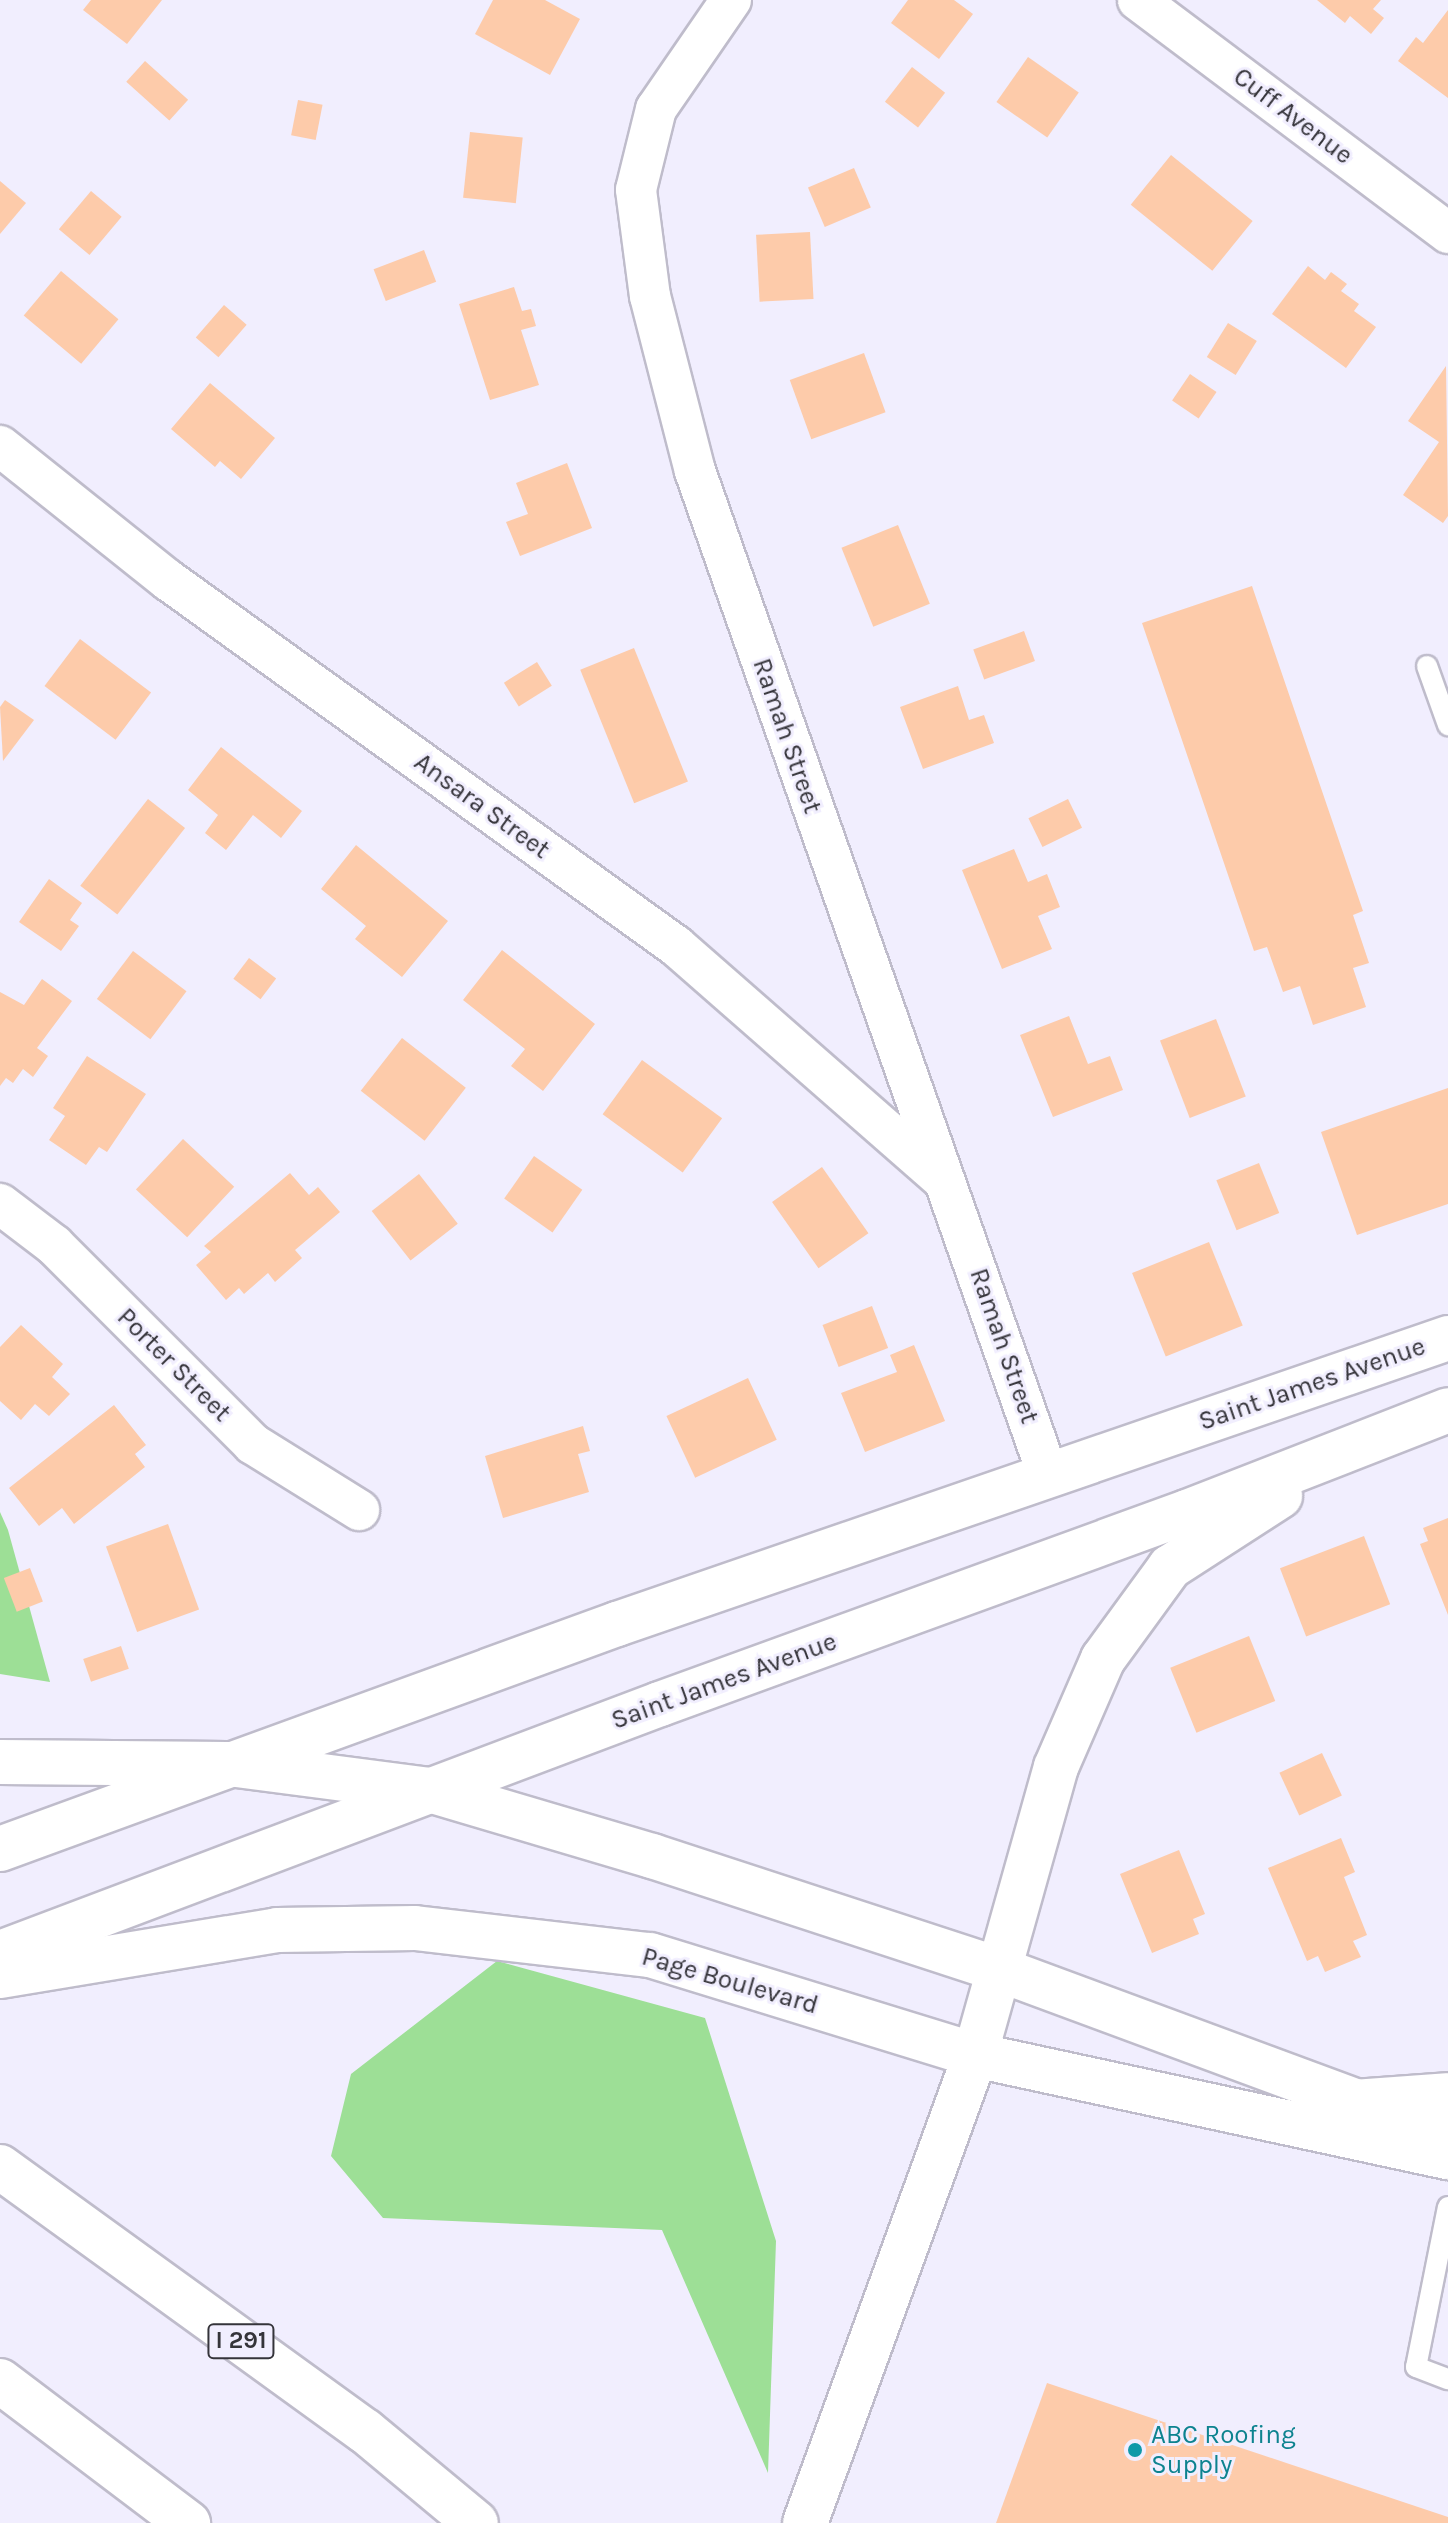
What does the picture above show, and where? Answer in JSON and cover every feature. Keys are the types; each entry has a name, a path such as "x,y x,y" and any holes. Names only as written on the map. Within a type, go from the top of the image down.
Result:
{"main road":[{"name":"Saint James Avenue","path":"0,1849 231,1764 1048,1475 1448,1338"},
{"name":"Saint James Avenue","path":"0,1953 429,1790 1173,1517 1448,1410"},
{"path":"805,2523 840,2438 903,2244 975,2055 1056,1767 1103,1659 1170,1567 1367,1439"},
{"path":"0,1762 231,1764 429,1790 652,1856 1001,1970 1448,2136"},
{"name":"Page Boulevard","path":"0,1976 277,1930 415,1928 650,1955 975,2055 1448,2157"},
{"name":"I 291","path":"0,2167 365,2431 476,2523"},
{"path":"0,2381 188,2523"},
{"path":"836,2523 840,2438"}],"street":[{"name":"Ramah Street","path":"731,0 656,109 636,190 650,296 695,471 1048,1475"},
{"name":"Cuff Avenue","path":"1138,0 1448,233"},
{"name":"Ansara Street","path":"0,446 168,580 676,946 948,1184"},
{"name":"Porter Street","path":"0,1204 54,1245 253,1444 359,1510"},
{"path":"1353,2100 1448,2093"}],"lane":[{"path":"1427,666 1448,725"},
{"path":"1448,2207 1416,2367 1448,2379"}],"green space":[{"path":"0,1512 8,1530 50,1682 0,1674"},
{"path":"497,1961 705,2018 776,2241 768,2473 662,2230 383,2218 331,2156 351,2074"}],"building":[{"path":"91,0 162,0 127,44 83,10"},
{"path":"493,0 545,0 580,19 550,75 475,34"},
{"path":"908,0 954,0 973,14 939,59 891,23"},
{"path":"1317,0 1381,0 1373,9 1384,18 1371,34 1350,16 1345,23"},
{"path":"1448,10 1448,98 1398,61 1416,37 1423,43"},
{"path":"1028,57 1079,93 1047,138 996,102"},
{"path":"145,61 188,100 169,121 126,82"},
{"path":"912,67 945,93 918,128 885,102"},
{"path":"298,100 323,105 316,140 291,135"},
{"path":"470,132 523,138 516,203 463,198"},
{"path":"1171,155 1253,221 1212,271 1131,205"},
{"path":"854,168 871,208 825,227 808,188"},
{"path":"0,181 26,203 0,234"},
{"path":"91,191 122,217 90,255 59,229"},
{"path":"810,232 814,299 760,302 756,235"},
{"path":"424,250 436,282 386,301 374,269"},
{"path":"1308,266 1325,280 1331,272 1347,284 1341,291 1359,304 1354,311 1376,327 1346,368 1272,314"},
{"path":"61,271 118,319 81,364 24,315"},
{"path":"514,287 522,311 531,309 536,326 521,330 539,385 490,400 459,304"},
{"path":"224,305 247,325 218,357 196,337"},
{"path":"1228,323 1257,341 1236,375 1207,357"},
{"path":"864,353 886,412 811,439 790,380"},
{"path":"1446,366 1448,516 1443,523 1403,495 1439,442 1408,421"},
{"path":"1190,374 1217,392 1199,418 1172,401"},
{"path":"210,383 275,438 241,479 220,461 215,467 171,429"},
{"path":"567,463 592,528 520,556 506,522 528,514 516,483"},
{"path":"898,525 930,604 873,627 841,548"},
{"path":"1252,586 1363,911 1353,915 1369,963 1353,968 1366,1007 1313,1025 1300,986 1283,992 1267,947 1254,951 1142,623"},
{"path":"1024,631 1035,661 984,680 973,649"},
{"path":"80,639 151,693 116,740 44,686"},
{"path":"634,648 688,782 634,803 580,670"},
{"path":"537,662 552,686 519,706 504,683"},
{"path":"958,686 969,720 984,715 994,743 923,769 900,707"},
{"path":"5,700 34,720 3,761 0,707"},
{"path":"221,747 302,811 281,838 253,815 226,850 205,833 218,815 188,790"},
{"path":"148,799 185,828 117,915 80,886"},
{"path":"1068,799 1082,828 1042,847 1028,818"},
{"path":"356,845 448,921 402,977 355,939 366,926 321,889"},
{"path":"1014,849 1028,882 1047,874 1060,907 1038,916 1052,949 1002,969 962,870"},
{"path":"49,879 82,903 70,920 79,926 61,951 19,922"},
{"path":"502,950 595,1024 543,1091 511,1066 525,1049 463,1000"},
{"path":"133,951 187,991 150,1039 97,999"},
{"path":"249,958 276,978 261,999 233,979"},
{"path":"42,979 72,1001 37,1048 48,1056 33,1077 23,1069 13,1083 6,1078 0,1086 0,992 24,1005"},
{"path":"1069,1016 1088,1064 1110,1056 1123,1090 1053,1117 1020,1035"},
{"path":"1216,1019 1246,1096 1190,1118 1160,1041"},
{"path":"402,1038 466,1088 425,1141 361,1091"},
{"path":"87,1056 146,1094 107,1152 99,1147 86,1165 49,1140 65,1116 53,1108"},
{"path":"642,1060 722,1118 683,1172 603,1114"},
{"path":"1448,1088 1448,1204 1357,1235 1321,1132"},
{"path":"183,1139 234,1187 187,1237 136,1189"},
{"path":"534,1156 582,1190 553,1232 504,1199"},
{"path":"1259,1163 1279,1213 1237,1230 1216,1180"},
{"path":"822,1167 868,1233 818,1268 772,1202"},
{"path":"290,1173 309,1195 318,1187 340,1212 295,1250 302,1258 275,1282 268,1273 244,1294 239,1288 226,1300 196,1265 211,1252 204,1246"},
{"path":"419,1174 458,1224 411,1261 372,1211"},
{"path":"1209,1242 1243,1325 1166,1357 1132,1273"},
{"path":"872,1306 888,1348 839,1367 823,1325"},
{"path":"21,1325 63,1364 52,1377 70,1394 49,1416 35,1404 21,1420 0,1401 0,1347"},
{"path":"914,1345 945,1421 865,1452 841,1393 897,1372 890,1355"},
{"path":"748,1378 777,1440 695,1478 666,1416"},
{"path":"114,1405 146,1445 135,1454 145,1467 74,1524 62,1508 39,1526 9,1488"},
{"path":"583,1426 590,1451 578,1454 589,1492 503,1518 485,1456"},
{"path":"1448,1518 1448,1615 1420,1544 1428,1541 1423,1528"},
{"path":"168,1524 199,1610 137,1632 106,1547"},
{"path":"1364,1536 1390,1604 1306,1636 1280,1568"},
{"path":"30,1568 43,1602 17,1612 4,1578"},
{"path":"1249,1636 1275,1701 1196,1733 1170,1668"},
{"path":"121,1646 129,1669 91,1682 83,1659"},
{"path":"1322,1753 1342,1796 1299,1815 1279,1773"},
{"path":"1341,1838 1355,1872 1344,1877 1367,1935 1353,1941 1361,1957 1325,1972 1318,1956 1307,1961 1268,1868"},
{"path":"1179,1850 1205,1914 1193,1919 1199,1934 1152,1953 1120,1874"},
{"name":"ABC Roofing Supply","path":"1047,2383 1448,2517 1448,2523 996,2523"}],"place":[{"name":"ABC Roofing Supply","path":"1135,2450"}]}
